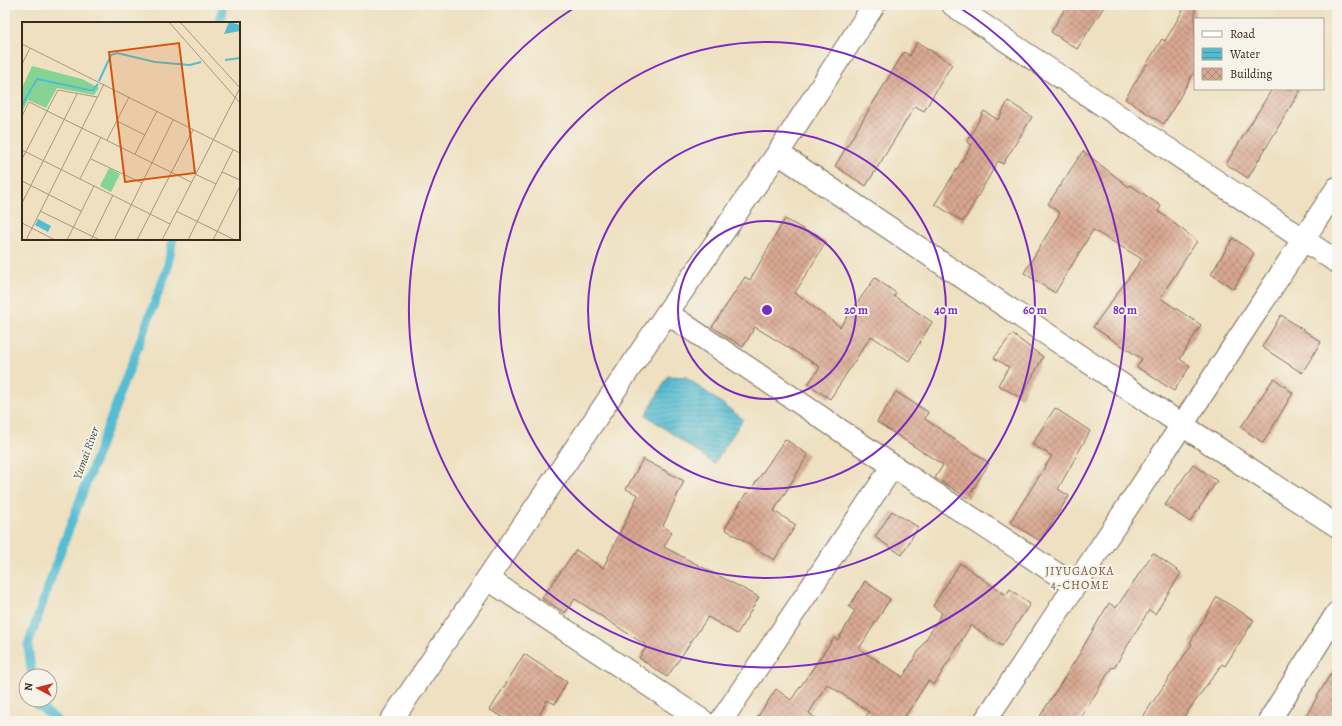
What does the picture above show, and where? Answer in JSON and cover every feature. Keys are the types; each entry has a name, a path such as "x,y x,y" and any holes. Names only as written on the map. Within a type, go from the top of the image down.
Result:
{"street":[{"path":"391,721 667,313 778,153 874,5"},
{"path":"953,5 1337,262"},
{"path":"778,153 1182,425 1337,526"},
{"path":"985,721 1182,425 1337,188"},
{"path":"667,313 893,466 1075,586"},
{"path":"721,721 893,466"},
{"path":"488,579 703,721"},
{"path":"1269,721 1337,612"}],"water":[{"path":"668,376 686,377 743,419 714,464 646,415"}],"building":[{"path":"1067,5 1105,5 1077,49 1051,32"},
{"path":"1186,5 1195,5 1194,73 1164,124 1125,99 1162,39 1165,41"},
{"path":"917,42 952,64 924,111 915,106 866,186 835,166 904,52 910,56"},
{"path":"1271,90 1300,90 1248,178 1226,164"},
{"path":"1008,101 1032,117 1003,164 998,161 963,222 935,204 972,145 967,142 984,111 998,120"},
{"path":"1083,151 1129,187 1130,185 1161,206 1158,211 1197,241 1160,298 1201,325 1180,359 1190,366 1174,391 1137,367 1142,359 1093,327 1142,259 1093,230 1055,293 1024,273 1060,213 1048,204"},
{"path":"785,219 826,242 795,293 840,327 875,278 896,293 894,296 932,322 909,361 871,336 830,399 808,384 820,367 755,327 743,347 712,327 745,277 750,280"},
{"path":"1233,238 1254,253 1234,289 1211,274"},
{"path":"1281,315 1321,342 1302,373 1262,347"},
{"path":"1012,334 1043,357 1021,398 998,385 1009,367 994,358"},
{"path":"1274,378 1293,393 1263,443 1241,427"},
{"path":"896,392 928,412 925,419 989,463 968,498 935,478 943,465 877,422"},
{"path":"1055,408 1090,431 1058,489 1069,496 1040,541 1010,522 1052,456 1032,444"},
{"path":"785,439 808,455 774,511 796,525 774,560 725,529 746,493 748,494"},
{"path":"643,459 684,481 663,526 672,532 664,547 759,597 737,634 708,617 667,677 639,658 647,646 575,599 565,613 542,598 576,550 603,568 638,495 626,489"},
{"path":"1193,464 1217,481 1190,522 1165,505"},
{"path":"892,511 918,527 902,555 875,537"},
{"path":"1153,553 1181,573 1155,614 1149,610 1114,668 1112,667 1079,721 1037,721 1083,648 1109,603 1116,608"},
{"path":"960,563 1006,595 1010,589 1030,604 1002,646 971,625 934,685 928,681 902,721 863,721 869,712 827,684 809,713 819,721 755,721 776,689 791,700 834,638 838,640 855,611 849,607 865,581 890,599 859,649 903,677 942,613 933,606"},
{"path":"1217,597 1254,620 1225,666 1222,664 1181,721 1140,721 1192,644 1190,643"},
{"path":"524,654 567,682 555,704 547,700 537,721 510,721 490,710"},
{"path":"1337,663 1337,721 1303,721"}],"waterway":[{"name":"Yumai River","path":"220,22 223,5"},
{"name":"Yumai River","path":"31,668 28,645 60,553 167,270 173,240"},
{"name":"Yumai River","path":"41,708 58,721"}],"district":[{"name":"JIYUGAOKA 4-CHOME","path":"1080,578"}]}
